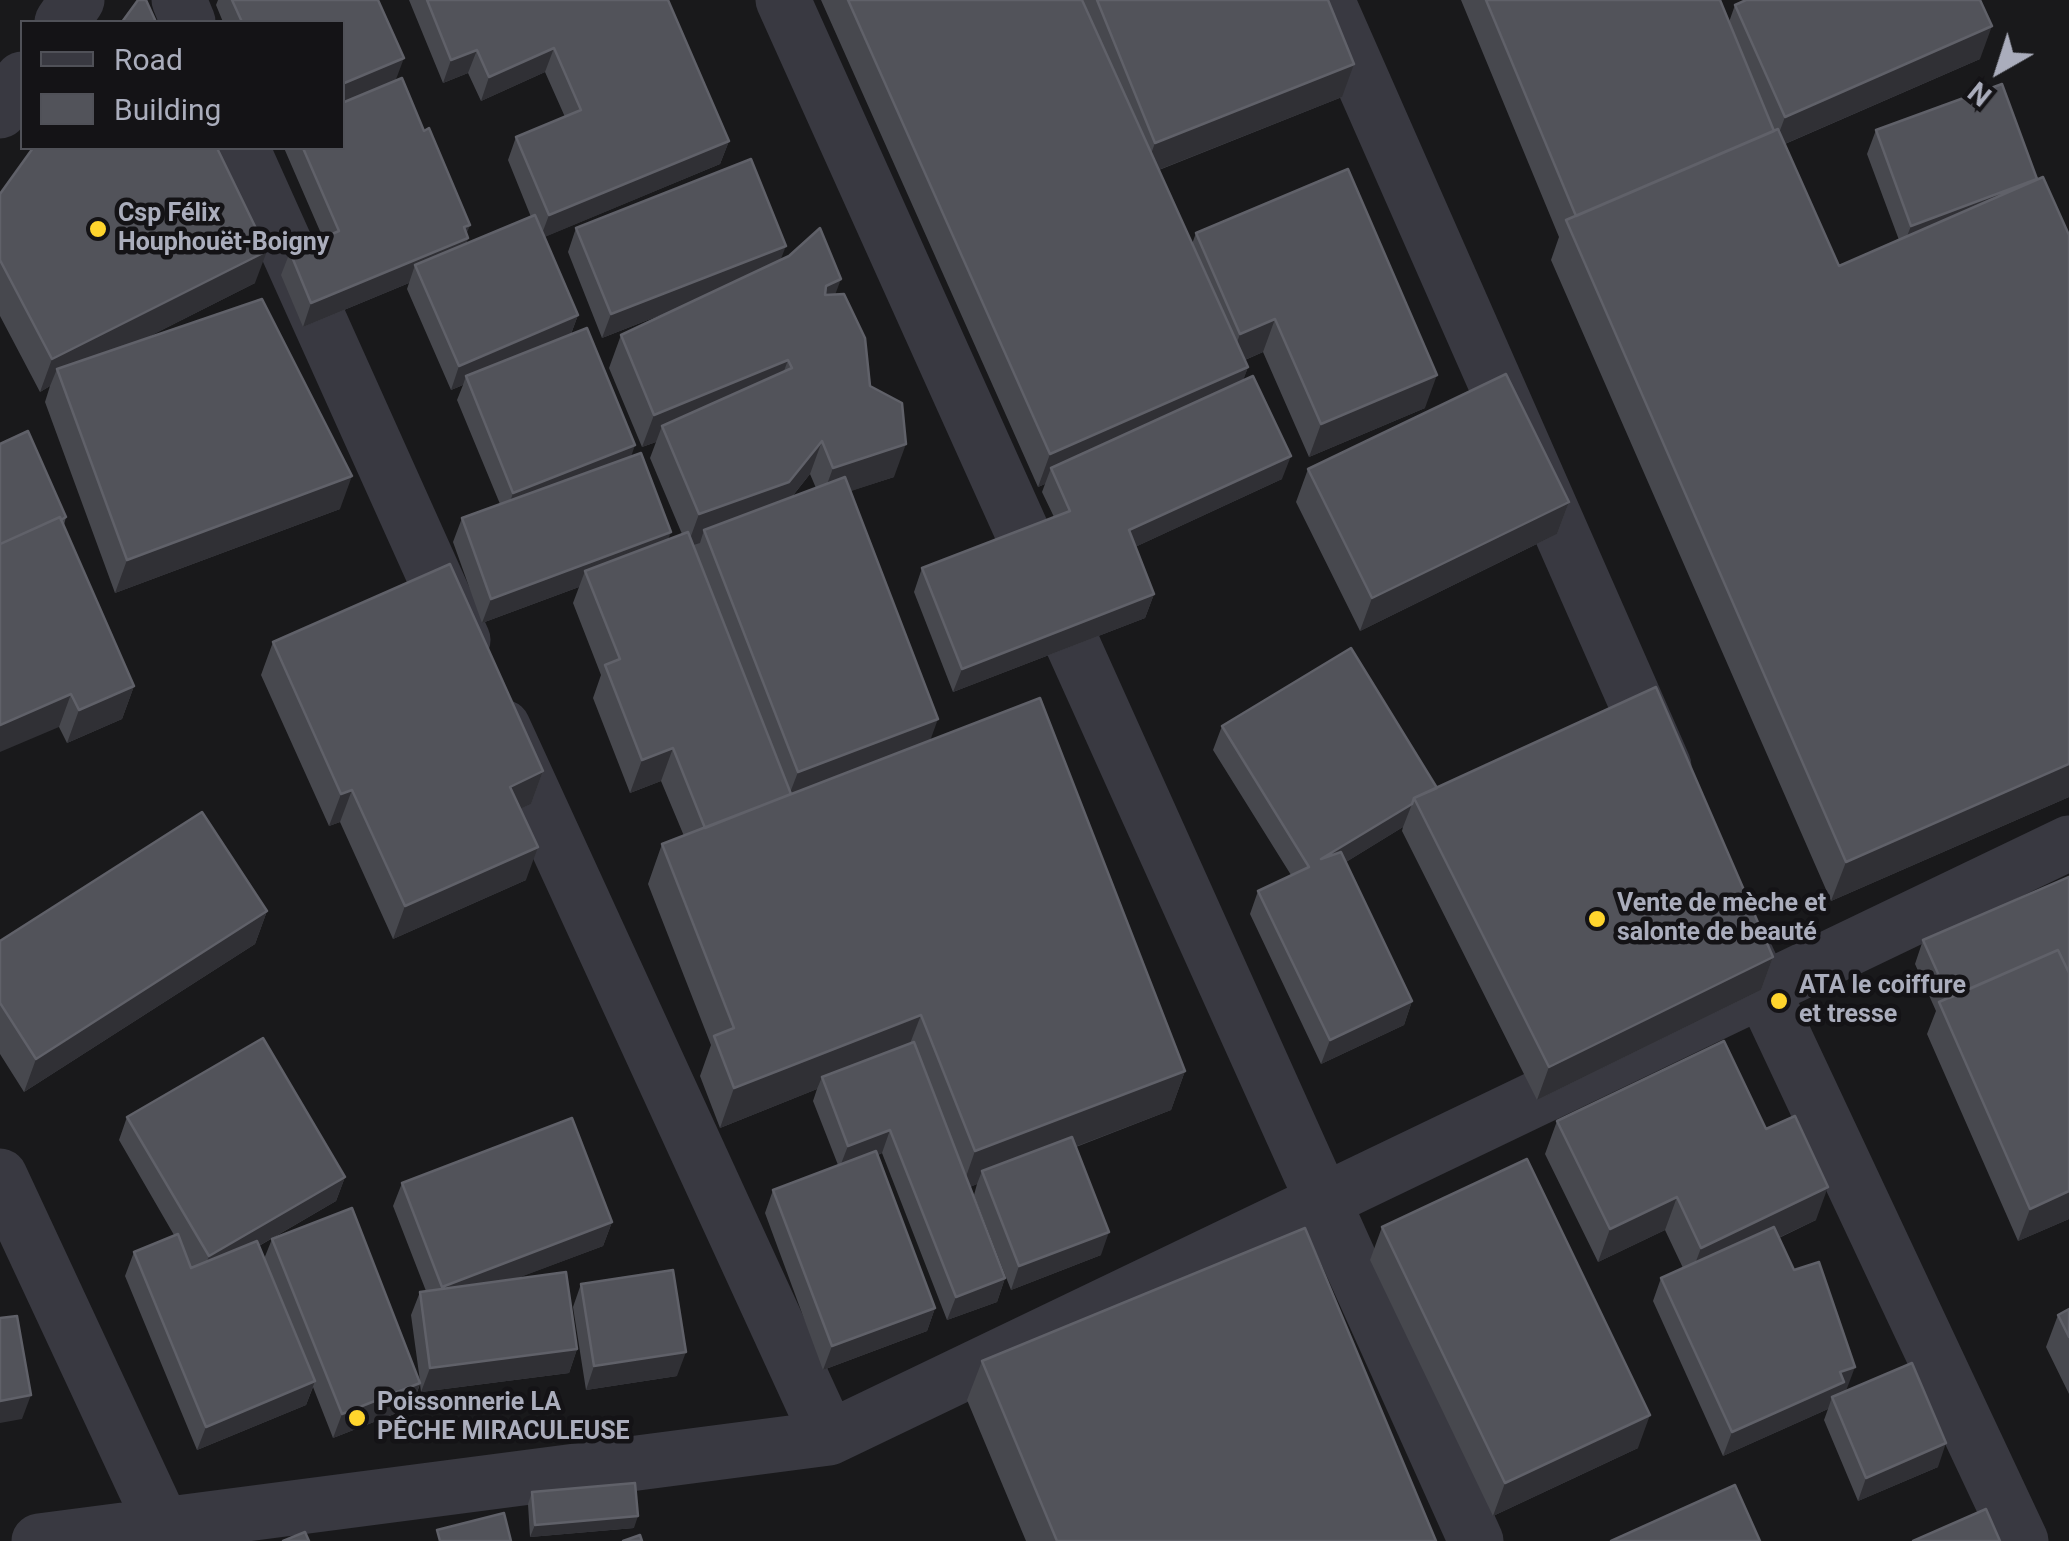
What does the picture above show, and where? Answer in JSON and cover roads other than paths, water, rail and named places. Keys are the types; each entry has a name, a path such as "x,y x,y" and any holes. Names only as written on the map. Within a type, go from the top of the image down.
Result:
{"street":[{"path":"783,0 1476,1541"},
{"path":"1327,0 1683,810"},
{"path":"0,111 20,82"},
{"path":"243,150 829,1438"},
{"path":"39,1541 166,1533 829,1438 2069,844"},
{"path":"1730,918 2021,1541"},
{"path":"0,1176 166,1533"}],"place":[{"name":"Csp Félix Houphouët-Boigny","path":"98,229"},
{"name":"Vente de mèche et salonte de beauté","path":"1597,919"},
{"name":"ATA le coiffure et tresse","path":"1779,1001"},
{"name":"Poissonnerie LA PÊCHE MIRACULEUSE","path":"357,1418"}]}
